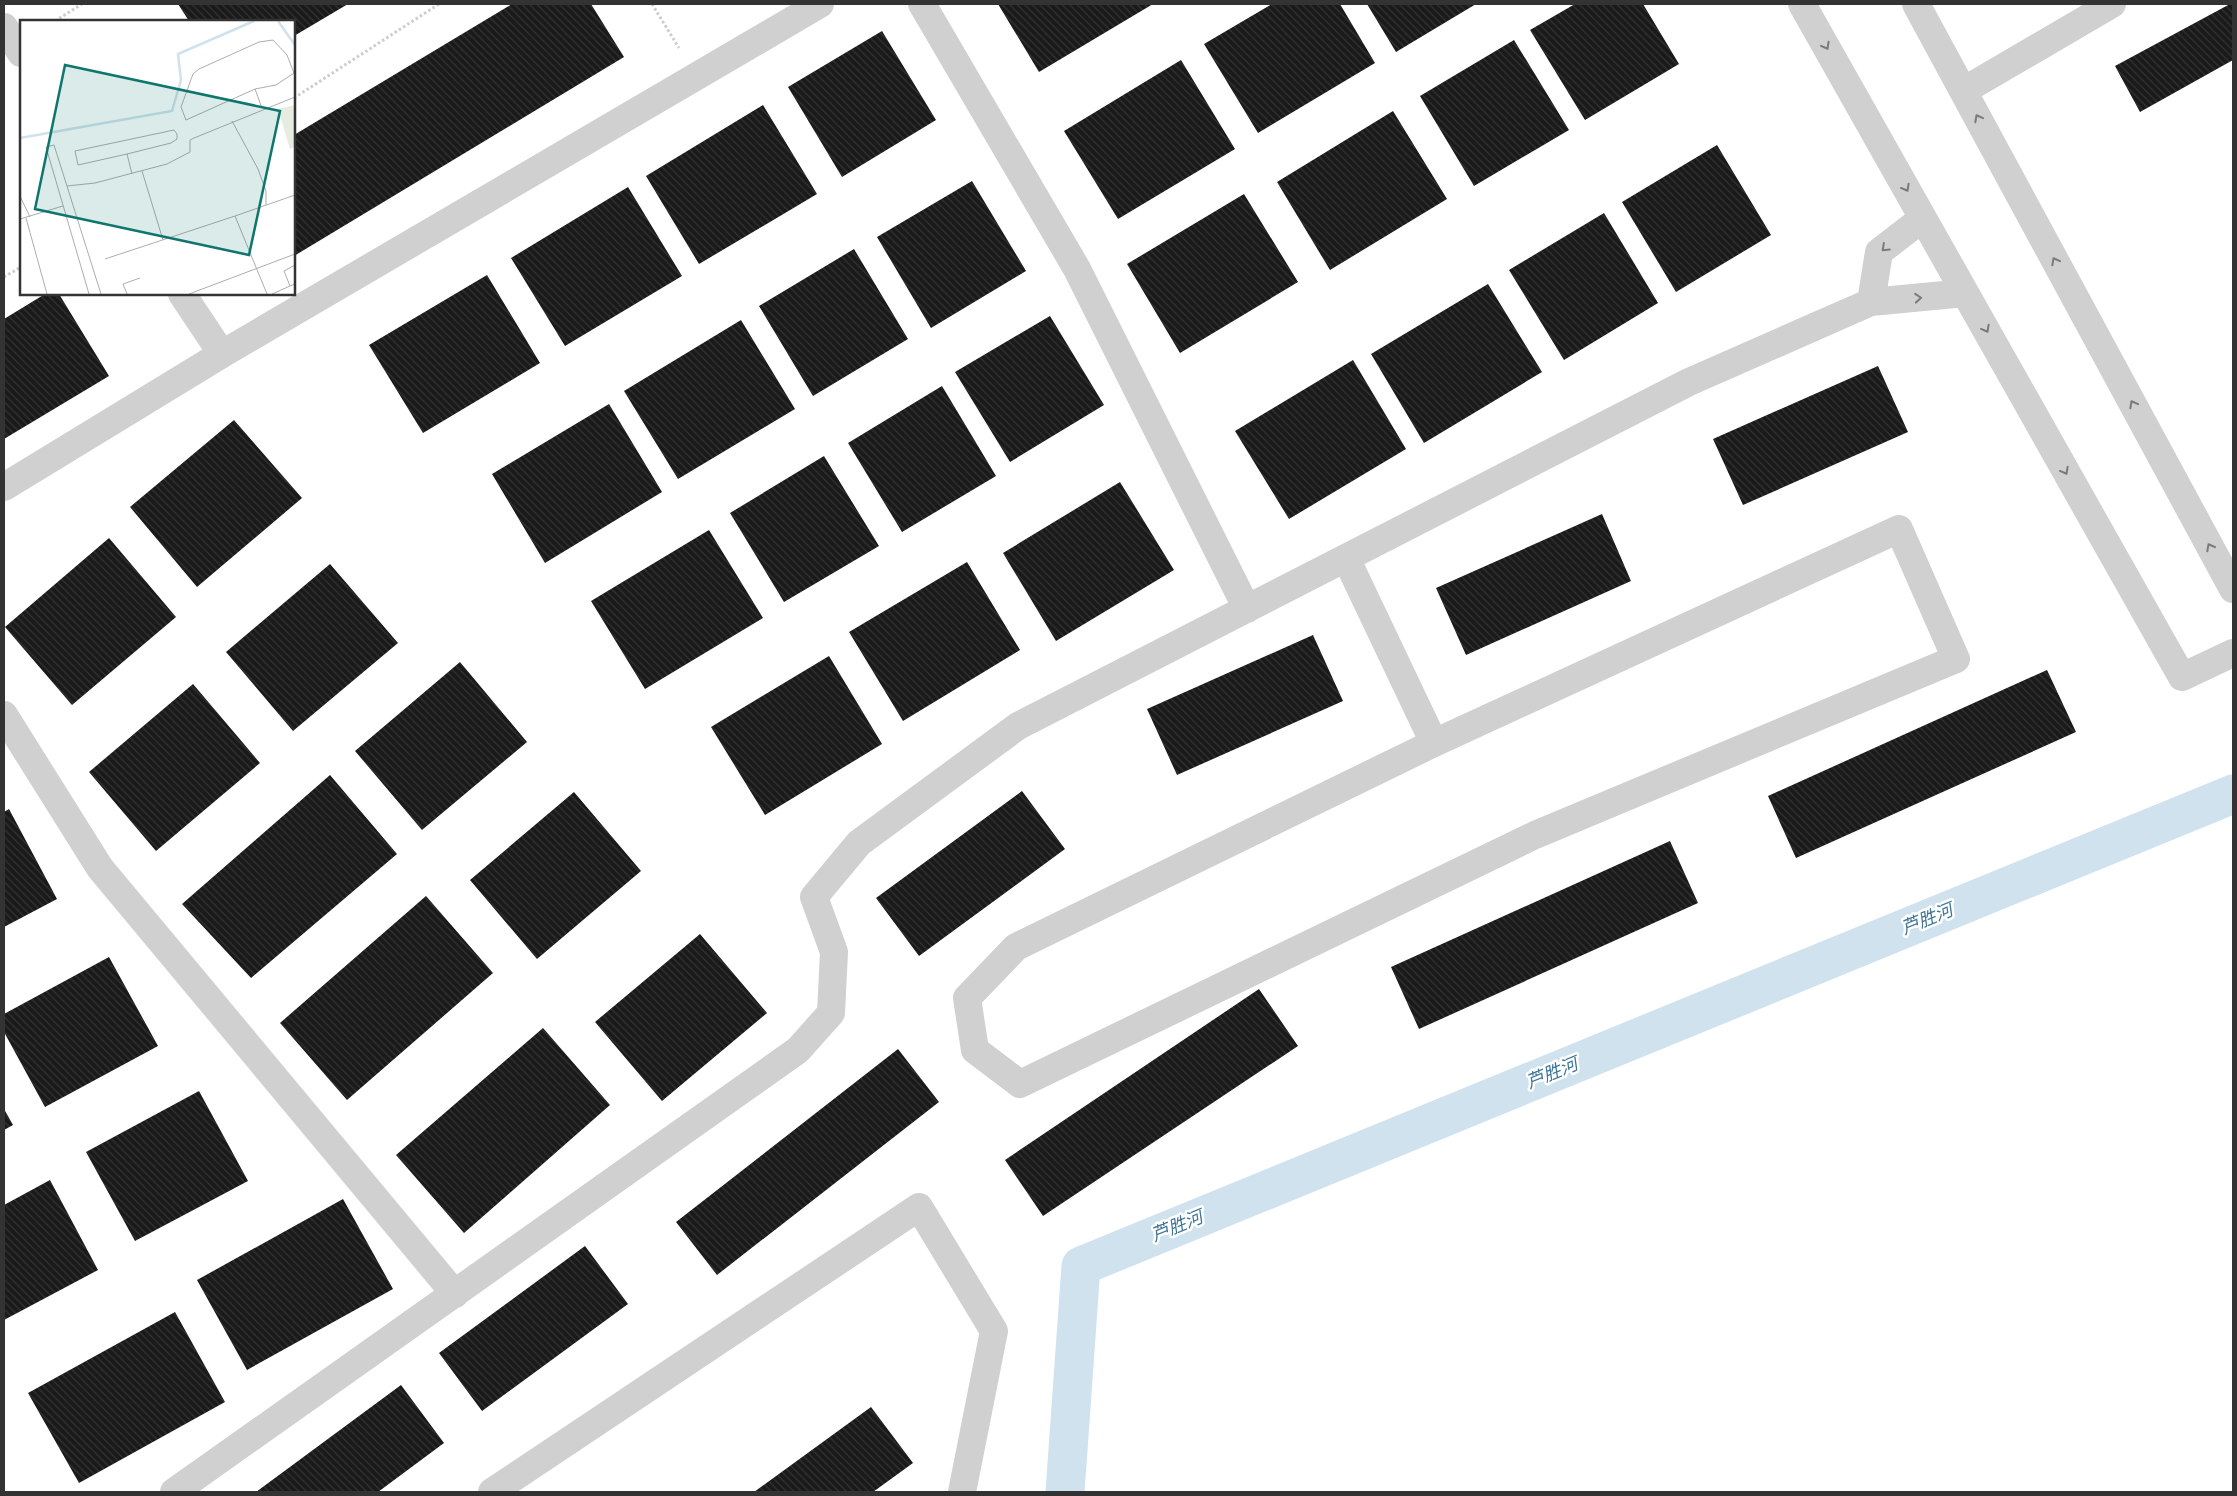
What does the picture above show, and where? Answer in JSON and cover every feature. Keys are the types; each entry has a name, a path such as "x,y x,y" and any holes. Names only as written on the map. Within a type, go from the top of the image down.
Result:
{"street":[{"path":"4,487 222,354 820,4"},
{"path":"922,4 1077,269 1247,609"},
{"path":"1802,4 2182,677 2233,653"},
{"path":"1916,4 2233,589"},
{"path":"1963,91 2112,4"},
{"path":"4,27 20,51"},
{"path":"1871,302 1879,252 1923,218"},
{"path":"180,1491 798,1050 831,1013 834,952 814,897 859,843 1018,726 1689,382 1871,302 1966,293"},
{"path":"183,295 222,354"},
{"path":"1899,529 1956,659 1534,834 1020,1084 975,1050 967,998 1016,947 1434,743 1899,529"},
{"path":"1346,558 1434,743"},
{"path":"4,716 100,868 455,1294"},
{"path":"492,1492 920,1207 994,1331 962,1492"}],"path":[{"path":"57,20 82,4"},
{"path":"295,97 439,4"},
{"path":"652,4 697,76"},
{"path":"4,277 20,268"}],"building":[{"path":"178,4 348,4 295,35 295,20 188,20"},
{"path":"512,4 591,4 624,57 295,255 295,134"},
{"path":"998,4 1153,4 1039,72"},
{"path":"1272,4 1340,4 1375,63 1258,133 1204,44"},
{"path":"1367,4 1476,4 1396,52"},
{"path":"1575,4 1643,4 1679,64 1585,120 1530,30"},
{"path":"2233,4 2233,60 2140,112 2115,66"},
{"path":"882,31 936,120 842,177 788,87"},
{"path":"1514,40 1569,130 1474,186 1420,96"},
{"path":"1181,60 1235,149 1118,219 1064,131"},
{"path":"763,105 817,194 699,264 646,176"},
{"path":"1393,111 1447,199 1330,270 1277,182"},
{"path":"1717,145 1771,235 1676,292 1622,202"},
{"path":"972,181 1026,271 931,328 877,237"},
{"path":"628,187 682,276 565,346 511,258"},
{"path":"1244,194 1298,282 1180,353 1127,264"},
{"path":"1604,213 1658,303 1564,360 1509,270"},
{"path":"854,249 908,339 813,396 759,306"},
{"path":"487,275 540,363 423,433 369,345"},
{"path":"1488,284 1542,372 1424,443 1371,354"},
{"path":"43,295 60,295 109,376 4,439 4,319"},
{"path":"1050,316 1104,405 1010,462 955,372"},
{"path":"741,320 795,409 678,479 624,391"},
{"path":"1353,360 1406,449 1289,519 1235,431"},
{"path":"1878,366 1908,432 1743,505 1713,439"},
{"path":"942,386 996,476 902,532 848,443"},
{"path":"609,404 662,492 545,563 492,474"},
{"path":"234,420 302,498 197,587 130,507"},
{"path":"824,456 879,546 784,602 730,513"},
{"path":"1120,482 1174,570 1056,641 1003,553"},
{"path":"1602,514 1631,581 1466,655 1436,588"},
{"path":"709,530 763,618 645,689 591,601"},
{"path":"109,538 176,617 72,705 5,627"},
{"path":"967,562 1020,650 903,721 849,632"},
{"path":"330,564 398,643 293,731 226,652"},
{"path":"1313,635 1343,701 1177,775 1147,709"},
{"path":"829,656 882,744 765,815 711,727"},
{"path":"460,662 527,742 422,830 355,751"},
{"path":"2047,670 2076,732 1796,858 1768,796"},
{"path":"193,684 260,763 156,851 89,772"},
{"path":"330,775 397,854 251,978 182,904"},
{"path":"1022,791 1065,849 919,956 876,898"},
{"path":"574,792 641,871 537,959 470,880"},
{"path":"9,809 57,899 4,927 4,812"},
{"path":"1670,841 1698,903 1419,1029 1391,967"},
{"path":"426,896 493,973 347,1100 280,1023"},
{"path":"700,934 767,1013 662,1101 595,1022"},
{"path":"109,957 158,1046 45,1107 4,1032 4,1014"},
{"path":"1259,989 1298,1046 1043,1216 1005,1160"},
{"path":"543,1028 610,1105 464,1233 396,1155"},
{"path":"898,1049 939,1102 717,1275 676,1222"},
{"path":"199,1091 248,1181 135,1241 86,1152"},
{"path":"4,1109 13,1125 4,1130"},
{"path":"50,1180 98,1270 4,1320 4,1205"},
{"path":"343,1199 393,1289 247,1370 197,1280"},
{"path":"585,1246 628,1304 482,1411 439,1353"},
{"path":"175,1312 225,1402 79,1483 28,1393"},
{"path":"401,1385 444,1443 378,1492 256,1492"},
{"path":"871,1407 913,1463 873,1492 754,1492"}],"waterway":[{"name":"芦胜河","path":"1065,1492 1081,1266 2233,794"}]}
